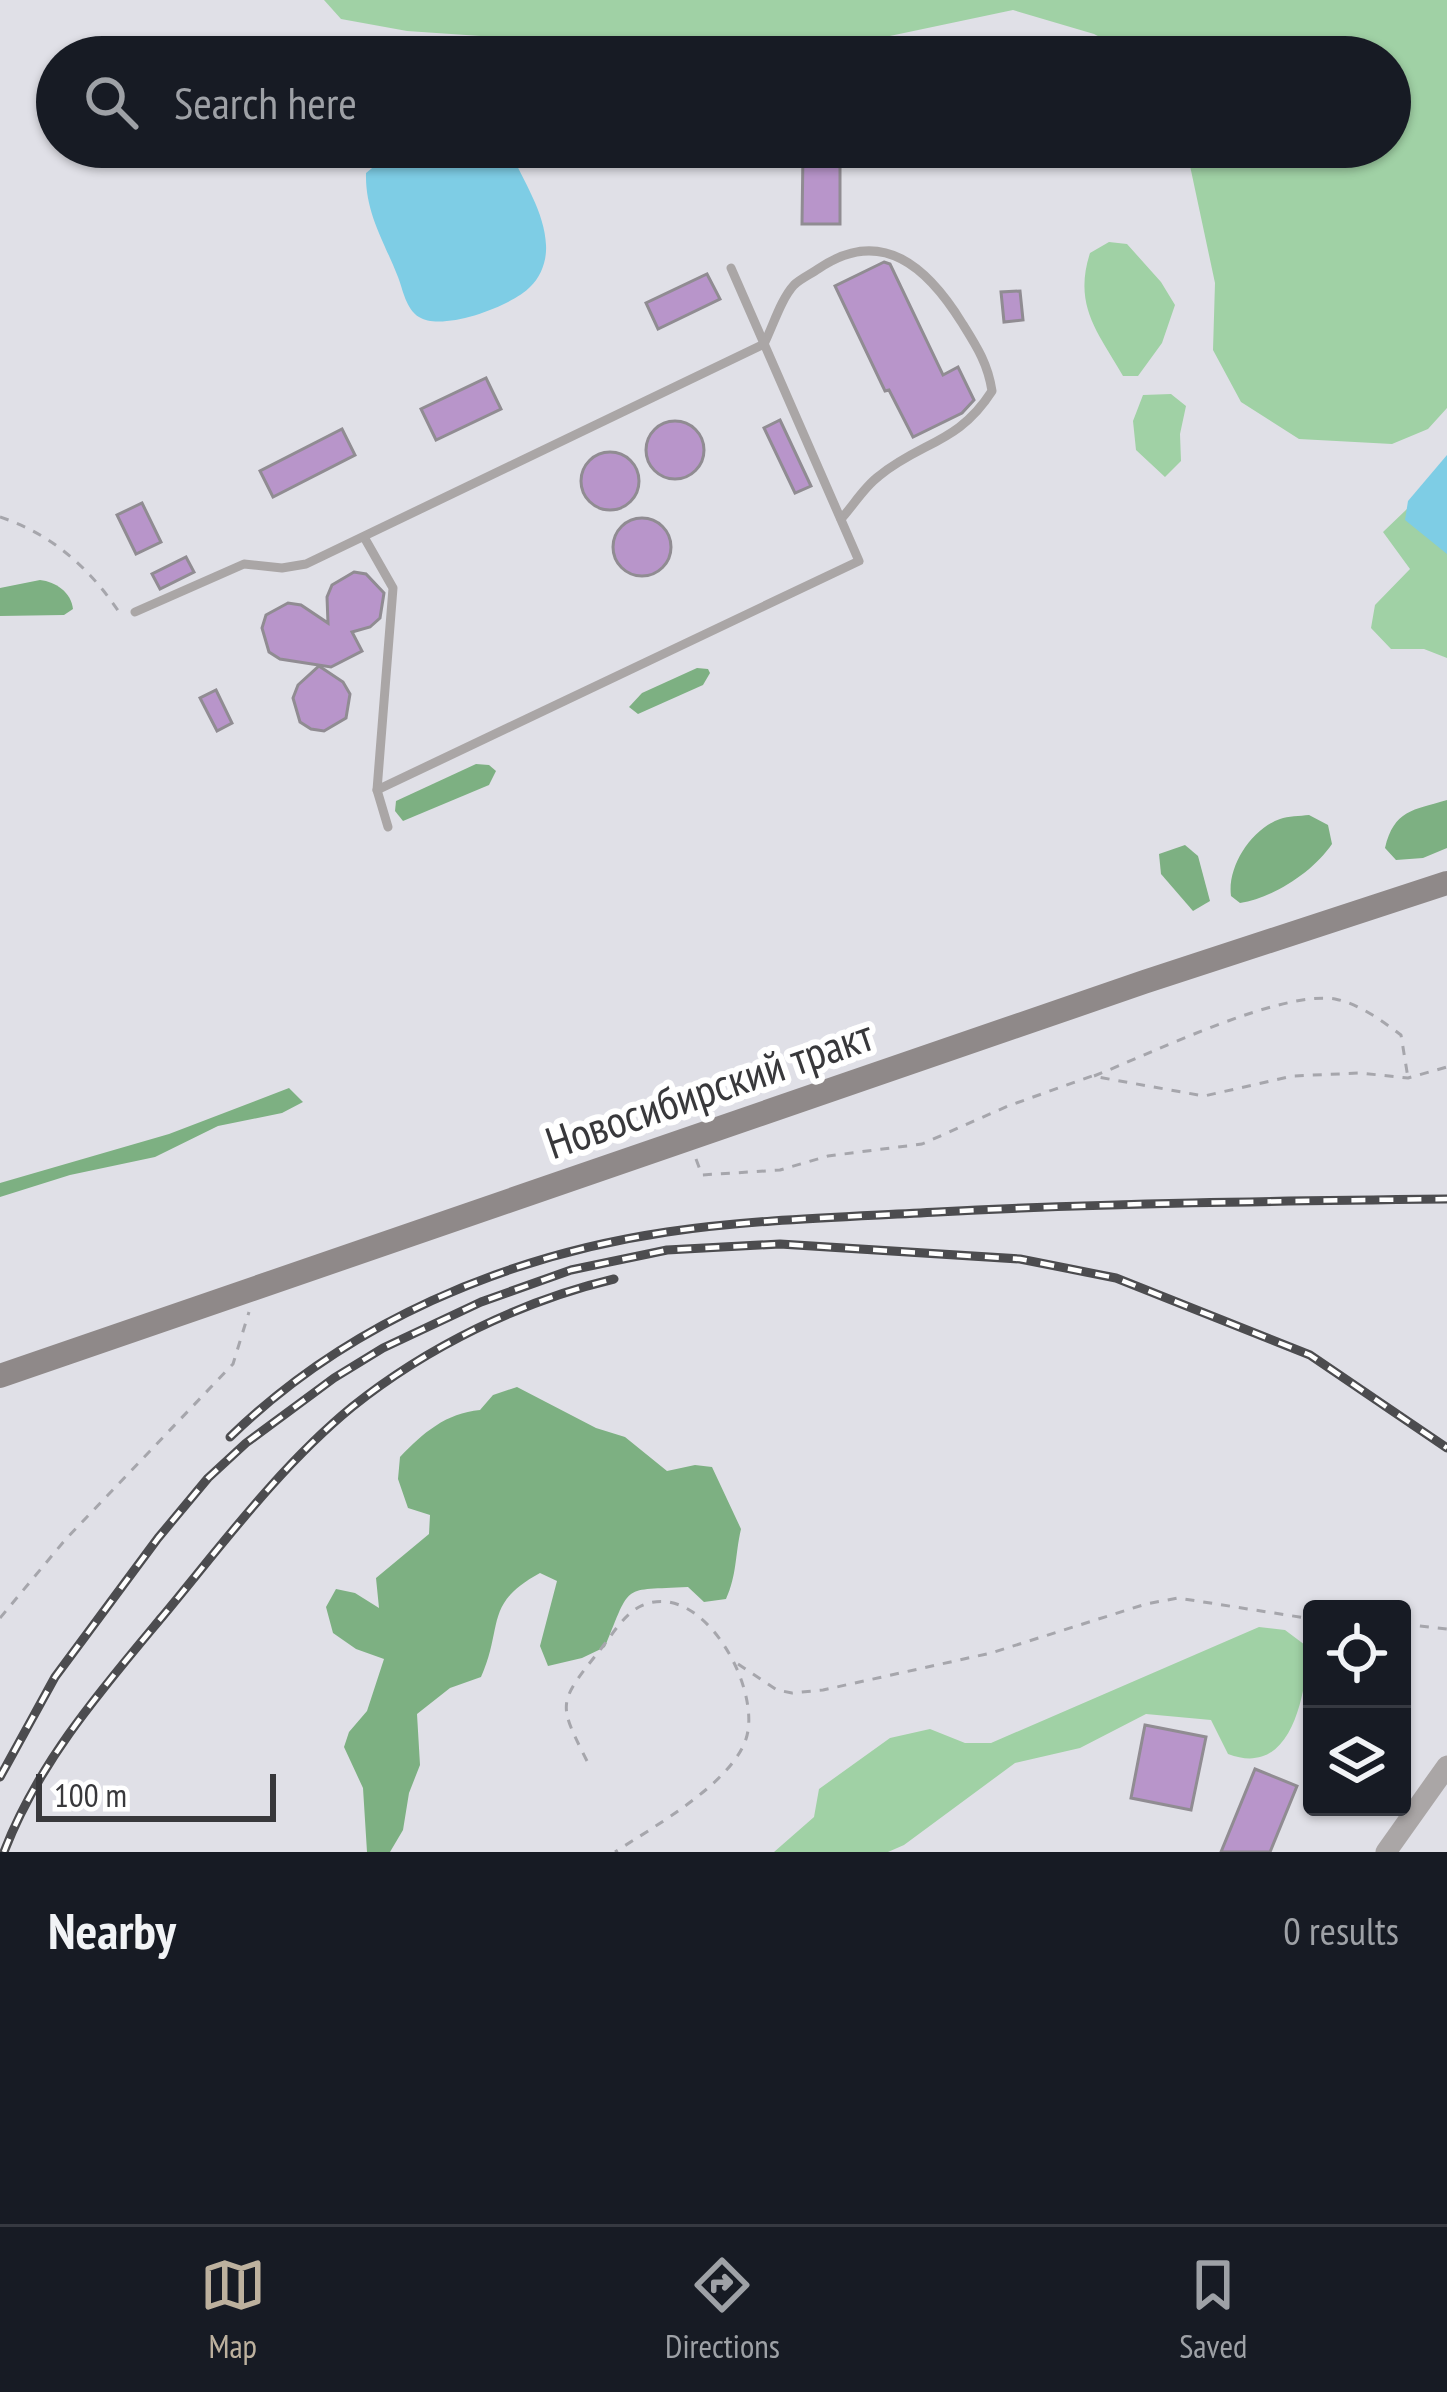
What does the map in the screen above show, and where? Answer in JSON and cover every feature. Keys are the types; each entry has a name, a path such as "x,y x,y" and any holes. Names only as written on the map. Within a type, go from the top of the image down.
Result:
{"main road":[{"name":"Новосибирский тракт","path":"0,1376 1195,965 1447,883"},
{"path":"1195,965 1256,954 1447,897"}],"street":[{"path":"1386,1852 1447,1766"}],"lane":[{"path":"135,612 244,563 282,568 306,564 764,344 793,286 847,254 873,249 895,254 921,271 952,306 988,364 992,391 975,418 944,441 877,477 841,520"},
{"path":"377,790 859,561 730,268"},
{"path":"364,537 393,589 377,790 388,827"}],"path":[{"path":"0,517 32,527 58,545 97,580 122,617 135,612"},
{"path":"689,1141 702,1175 780,1170 828,1156 922,1144 1008,1106 1276,1005 1334,999 1374,1015 1401,1035 1408,1078"},
{"path":"1092,1076 1204,1096 1293,1076 1360,1072 1408,1078 1447,1067"},
{"path":"0,1618 64,1540 233,1364 256,1288"},
{"path":"586,1761 567,1720 568,1691 641,1606 672,1602 699,1617 739,1664 777,1690 792,1693 991,1653 1178,1598 1303,1617"},
{"path":"1411,1625 1447,1629"},
{"path":"615,1852 683,1808 729,1766 746,1741 750,1712 739,1664"}],"green space":[{"path":"324,0 1447,0 1447,408 1428,429 1392,444 1299,439 1241,402 1213,350 1215,283 1190,168 1411,168 1411,36 1098,36 1013,10 890,36 481,36 407,31 341,19"},
{"path":"1109,242 1127,244 1175,305 1162,343 1138,376 1123,376 1086,304 1090,253"},
{"path":"1171,394 1186,406 1181,461 1165,477 1136,450 1133,421 1143,395"},
{"path":"1447,493 1447,658 1424,649 1391,649 1371,628 1375,605 1410,569 1383,532 1407,509"},
{"path":"40,580 62,589 73,609 64,615 0,616 0,588"},
{"path":"697,668 710,673 703,685 638,714 629,707 642,693"},
{"path":"476,764 496,771 489,785 403,821 395,811 396,801"},
{"path":"1447,800 1447,848 1423,858 1396,860 1385,848 1394,826 1415,810"},
{"path":"1309,815 1328,825 1332,844 1324,854 1303,874 1266,896 1240,903 1231,896 1233,873 1251,840 1280,819"},
{"path":"1185,845 1198,856 1210,901 1193,911 1161,874 1159,854"},
{"path":"289,1088 303,1102 282,1113 218,1126 155,1157 70,1175 0,1197 0,1183 169,1134"},
{"path":"517,1387 596,1428 625,1437 667,1471 712,1467 741,1529 730,1590 726,1599 704,1602 688,1587 639,1590 625,1600 605,1647 548,1666 540,1646 557,1581 540,1573 522,1584 502,1606 481,1677 450,1688 417,1714 420,1765 403,1830 390,1852 367,1852 363,1788 344,1747 349,1732 367,1711 384,1659 356,1649 333,1633 326,1607 336,1589 355,1593 379,1608 376,1578 429,1534 430,1515 408,1508 398,1479 400,1457 436,1426 480,1410 493,1395"},
{"path":"1259,1627 1285,1630 1303,1644 1299,1707 1282,1743 1268,1754 1250,1758 1228,1754 1211,1720 1146,1714 1080,1748 1015,1763 888,1852 774,1852 814,1817 819,1789 890,1738 930,1729 965,1743 991,1743"}],"water":[{"path":"372,168 518,168 545,233 545,256 534,283 476,315 444,321 419,317 406,299 372,214 366,173"},
{"path":"1447,455 1447,554 1405,520 1408,501"}],"building":[{"path":"803,168 840,168 840,224 802,224"},
{"path":"884,262 890,264 943,375 958,367 974,400 962,413 913,437 889,390 885,391 835,286"},
{"path":"707,274 720,299 658,329 646,303"},
{"path":"1020,291 1023,320 1004,322 1001,292"},
{"path":"486,378 501,409 436,440 421,409"},
{"path":"780,420 811,486 795,493 764,428"},
{"path":"675,421 695,430 704,450 695,470 675,479 655,470 646,450 655,430"},
{"path":"342,429 355,455 273,497 260,471"},
{"path":"610,452 630,461 639,481 630,501 610,510 590,501 581,481 590,461"},
{"path":"142,503 161,542 136,554 117,515"},
{"path":"642,518 662,527 671,547 662,567 642,576 622,567 613,547 622,527"},
{"path":"186,557 194,572 160,589 152,574"},
{"path":"354,572 366,574 384,593 380,618 352,632 362,651 331,667 280,659 269,652 262,628 266,615 288,603 301,605 328,623 327,597 332,585"},
{"path":"319,666 343,682 350,694 346,718 324,731 300,722 293,698 298,685"},
{"path":"216,690 232,723 217,731 200,698"},
{"path":"1145,1725 1206,1737 1191,1810 1131,1798"},
{"path":"1255,1769 1297,1786 1270,1852 1221,1852"}],"railway":[{"path":"230,1437 276,1396 377,1328 488,1277 607,1243 701,1228 836,1217 1129,1204 1447,1199"},
{"path":"0,1777 55,1677 158,1538 208,1478 246,1443 383,1348 481,1302 571,1270 667,1250 780,1244 1020,1259 1116,1278 1310,1355 1447,1448"},
{"path":"4,1852 34,1788 94,1700 252,1508 326,1430 381,1385 443,1346 510,1313 614,1279"}]}
